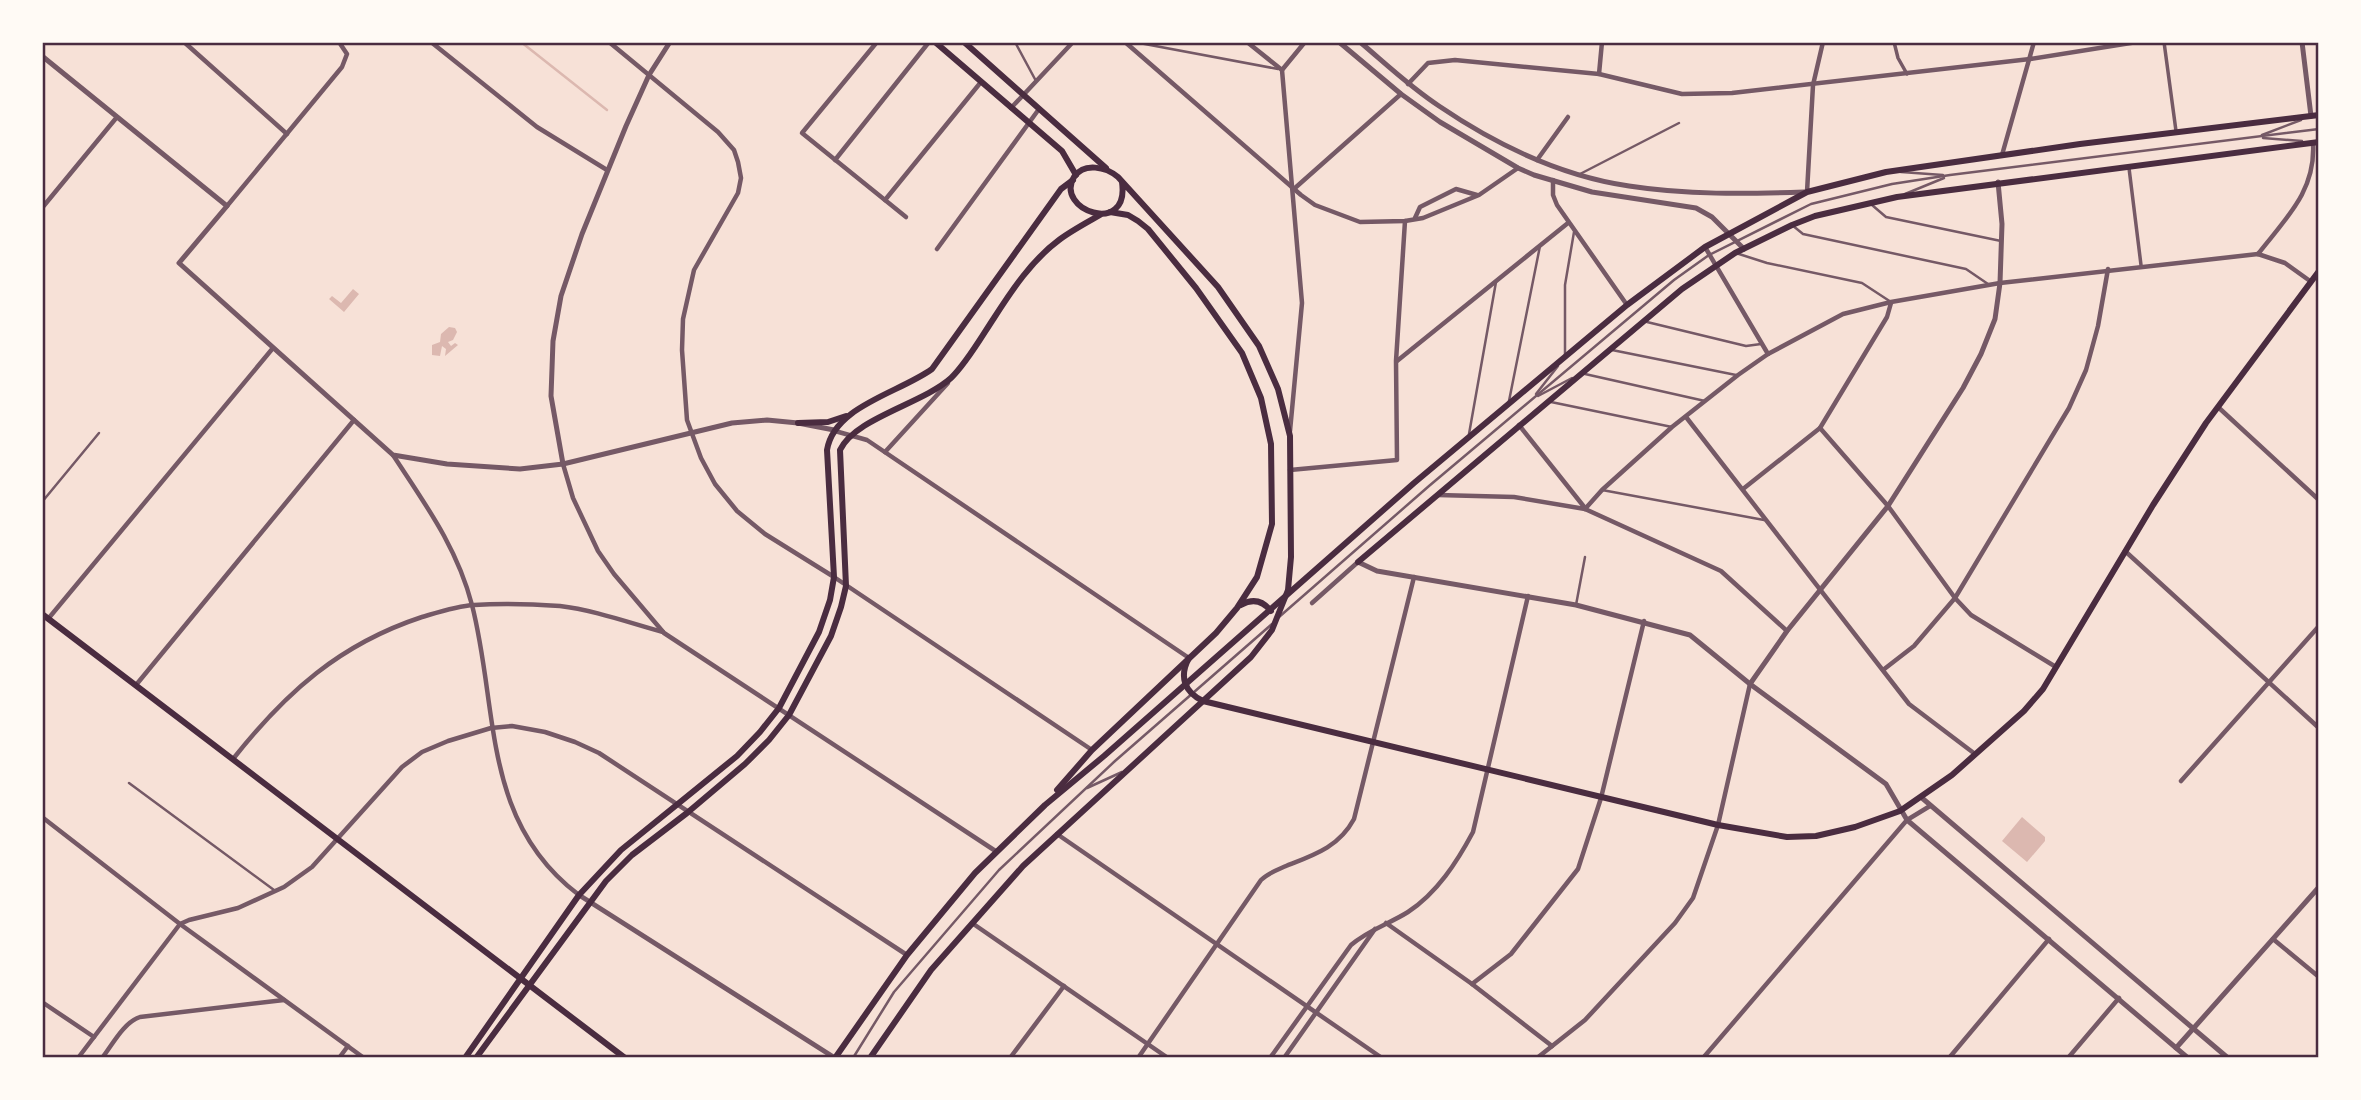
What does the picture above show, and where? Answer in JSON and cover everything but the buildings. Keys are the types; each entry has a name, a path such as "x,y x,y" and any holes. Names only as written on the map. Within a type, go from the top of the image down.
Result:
{"main road":[{"path":"932,42 1062,150 1074,178 1072,191 1079,204 1090,213 1100,215"},
{"path":"870,1058 918,987 1023,866 1251,657 1272,630 1288,590 1291,557 1290,436 1278,389 1259,346 1218,287 1122,182 964,42"},
{"path":"835,1058 907,955 975,873 1045,805 1414,483 1627,305 1704,247 1807,192 1886,172 2315,116"},
{"path":"1358,562 1682,289 1735,253 1792,225 1815,216 1897,197 2316,142"},
{"path":"797,423 828,422 848,415 919,379 932,369 1061,189 1089,168 1110,172"},
{"path":"1110,212 1120,201 1122,182"},
{"path":"476,1058 589,902 625,861 745,764 789,715 831,636 846,586 840,450 851,435 928,395 952,377 1030,268 1059,240 1100,215 1110,212 1138,220 1184,272 1242,353 1261,398 1272,444 1272,523 1257,576 1237,608 1216,634 1092,750 1045,805"},
{"path":"1189,658 1184,674 1185,683 1194,697 1203,701 1718,825 1787,837 1816,836 1855,827 1900,811 1922,798 2024,711 2043,689 2125,551 2218,407 2319,271"},
{"path":"465,1058 579,895 621,849 737,756 779,708 819,632 828,609 834,577 827,450 834,430 848,415"},
{"path":"1237,608 1248,601 1261,602 1267,606 1273,617 1272,630"},
{"path":"45,617 625,1058"}],"street":[{"path":"184,42 287,134"},
{"path":"339,42 347,54 342,67 179,263 393,455 435,517 454,554 471,605 487,690 491,728 508,797 528,839 554,872 589,902 835,1058"},
{"path":"431,42 537,127 607,170"},
{"path":"609,42 718,132 734,150 741,177 738,193 694,270 683,319 687,420 701,458 715,484 737,510 765,534 834,577 1092,750"},
{"path":"670,42 649,75 607,170 561,296 553,341 551,396 563,464 573,498 598,551 664,633 997,852"},
{"path":"877,42 802,131 803,135 906,217"},
{"path":"835,160 932,42"},
{"path":"1011,108 1073,42"},
{"path":"1125,42 1315,205 1360,222 1414,219 1479,195 1518,168"},
{"path":"1247,42 1282,70"},
{"path":"1290,436 1302,303 1282,70 1305,42"},
{"path":"1339,42 1401,94 1518,168 1592,192 1696,208 1712,217 1744,248"},
{"path":"1360,42 1408,84 1506,146 1537,160 1627,186 1694,193 1807,192 1813,85 1823,42"},
{"path":"1599,74 1602,42"},
{"path":"1894,42 1898,58 1908,74"},
{"path":"2002,155 2034,42"},
{"path":"1408,84 1428,64 1455,60 1599,74 1682,94 1732,93 2030,59 2137,42"},
{"path":"2164,42 2177,133"},
{"path":"2302,42 2315,116"},
{"path":"42,55 227,206"},
{"path":"885,200 981,82"},
{"path":"1294,188 1401,94"},
{"path":"1421,108 1428,98"},
{"path":"937,250 1040,108"},
{"path":"42,208 117,117"},
{"path":"1537,160 1568,117"},
{"path":"2258,254 2304,195 2316,142"},
{"path":"2129,165 2141,265"},
{"path":"1559,167 1553,180 1553,195 1574,232 1627,305"},
{"path":"1537,1058 1586,1020 1675,923 1697,890 1718,825 1750,684 1787,631 1888,506 1963,388 1981,354 1995,318 2000,283 1998,182"},
{"path":"1414,219 1420,207 1456,189 1479,195"},
{"path":"1290,470 1397,460 1396,361 1405,221"},
{"path":"1396,361 1569,223"},
{"path":"1704,247 1768,354"},
{"path":"1585,509 1602,490 1672,427 1738,375 1768,354 1843,314 1891,302 2000,283 2141,265 2258,254 2285,263 2310,281"},
{"path":"1883,670 1914,646 1955,598 2069,408 2086,370 2098,326 2108,269"},
{"path":"1742,489 1820,428 1887,317 1891,302"},
{"path":"45,617 273,348"},
{"path":"885,452 952,377"},
{"path":"2218,407 2319,500"},
{"path":"1686,416 1909,704 1975,754"},
{"path":"136,685 354,420"},
{"path":"393,455 480,468 520,469 563,464 732,422 766,420 834,430 867,440 1189,658"},
{"path":"1519,425 1585,509"},
{"path":"1820,428 1888,506 1955,598 1971,615 2056,667"},
{"path":"1437,495 1514,497 1585,509 1721,571 1787,631"},
{"path":"2125,551 2319,728"},
{"path":"1312,603 1358,562 1377,571 1576,605 1644,621 1698,639 1750,684 1886,784 1907,820 2188,1058"},
{"path":"1139,1058 1266,875 1325,850 1343,835 1354,819 1414,578"},
{"path":"1270,1058 1351,945 1363,934 1407,913 1426,898 1457,862 1473,832 1528,595"},
{"path":"233,759 273,713 329,662 398,625 437,613 471,605 525,604 562,607 664,633"},
{"path":"1472,984 1511,954 1571,879 1583,858 1601,797 1644,621"},
{"path":"2181,781 2319,626"},
{"path":"78,1058 180,924 237,908 276,892 312,867 411,759 448,741 504,726 545,732 599,753 907,955"},
{"path":"1922,798 2228,1058"},
{"path":"1703,1058 1907,820 1930,806"},
{"path":"42,817 180,924 365,1058"},
{"path":"1057,834 1382,1058"},
{"path":"2176,1048 2319,887"},
{"path":"972,923 1167,1058"},
{"path":"1386,923 1472,984 1552,1046"},
{"path":"1284,1058 1376,928"},
{"path":"1949,1058 2049,939"},
{"path":"2273,939 2319,977"},
{"path":"1010,1058 1064,986"},
{"path":"2068,1058 2119,998"},
{"path":"102,1058 126,1026 140,1017 284,1000"},
{"path":"42,1002 94,1037"},
{"path":"340,1056 348,1046"}],"lane":[{"path":"1014,42 1036,81"},
{"path":"1134,42 1282,70"},
{"path":"2256,137 2315,116"},
{"path":"1580,174 1679,123"},
{"path":"853,1058 894,992 999,870 1084,790 1429,485 1674,280 1709,256 1811,204 1892,184 2319,129"},
{"path":"2256,137 2316,142"},
{"path":"1886,172 1950,175"},
{"path":"1897,197 1950,175"},
{"path":"1870,203 1886,217 2001,241"},
{"path":"1792,225 1803,234 1966,269 1990,285"},
{"path":"1532,400 1564,357 1565,285 1574,232"},
{"path":"1508,405 1540,246"},
{"path":"1735,253 1767,263 1862,283 1891,302"},
{"path":"1468,439 1496,282"},
{"path":"1644,320 1652,325 1746,345 1761,344"},
{"path":"1609,350 1738,375"},
{"path":"1532,400 1581,374 1705,401"},
{"path":"1548,401 1672,427"},
{"path":"42,502 99,433"},
{"path":"1602,490 1767,521"},
{"path":"1576,605 1585,556"},
{"path":"1084,790 1129,769"},
{"path":"129,783 276,892"}],"shaded area":[{"path":"353,289 359,294 344,312 329,299 332,296 341,303"},
{"path":"449,327 455,328 457,332 453,340 448,342 451,346 455,343 458,345 445,356 446,349 442,346 440,356 432,355 432,345 440,342 441,334"},
{"path":"2022,817 2045,837 2045,841 2027,862 2002,841"}],"waterway":[{"path":"521,42 607,110"}]}
